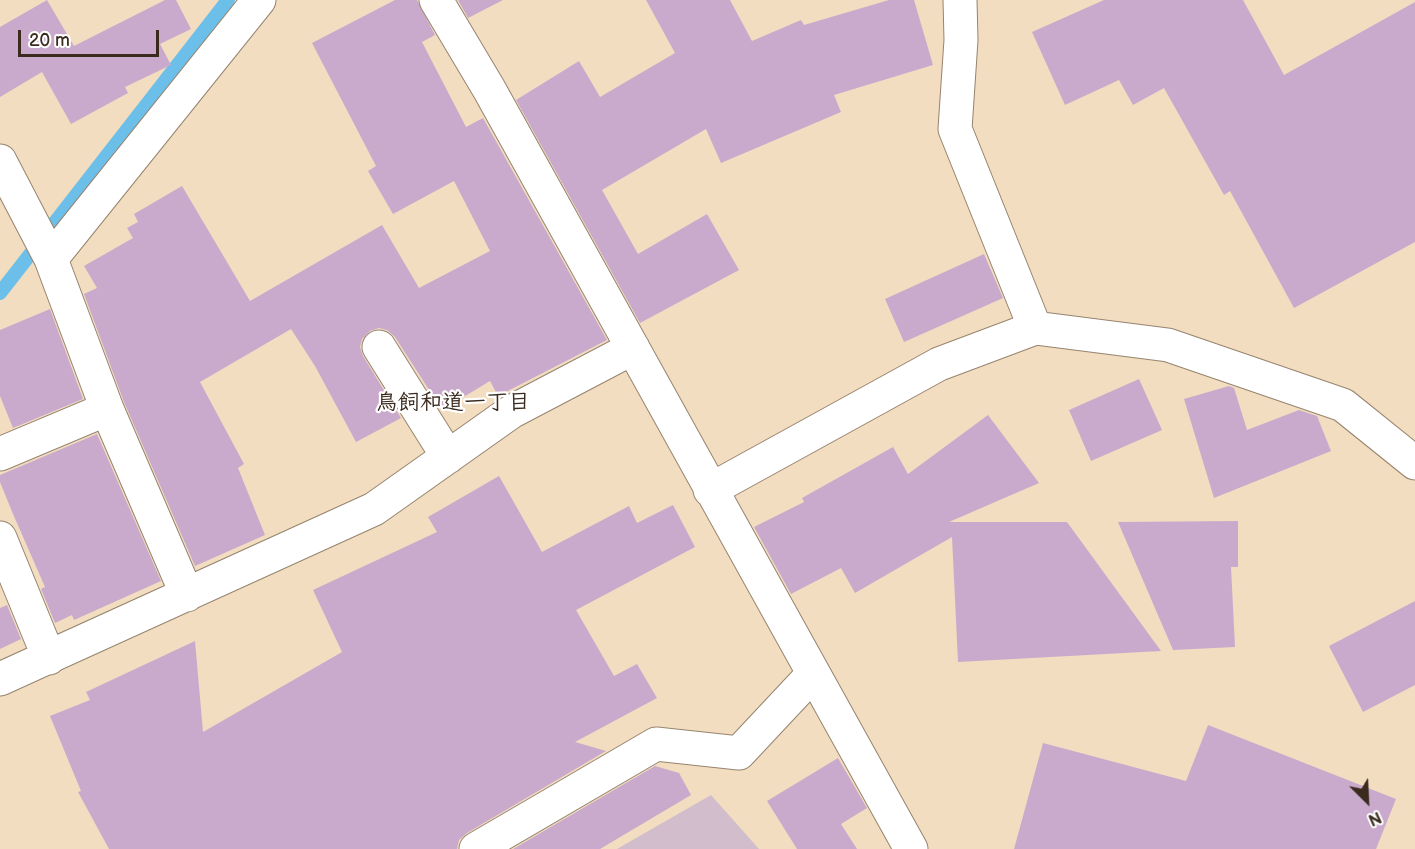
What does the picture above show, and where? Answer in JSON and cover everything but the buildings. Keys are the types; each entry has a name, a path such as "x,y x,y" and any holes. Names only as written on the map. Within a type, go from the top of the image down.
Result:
{"street":[{"path":"51,260 259,0"},
{"path":"436,0 489,89 911,849"},
{"path":"960,0 961,40 955,129 1035,328"},
{"path":"0,161 51,260 107,409 187,595"},
{"path":"710,490 939,364 1035,328 1168,345 1343,405 1415,463"},
{"path":"379,347 448,456"},
{"path":"0,679 374,509 512,412 633,348"},
{"path":"0,454 107,409"},
{"path":"0,538 50,658"},
{"path":"476,849 656,744 739,753 813,674"}],"shaded area":[{"path":"711,795 759,849 617,849"}],"waterway":[{"path":"0,293 228,0"}],"district":[{"name":"鳥飼和道一丁目","path":"453,403"}]}
